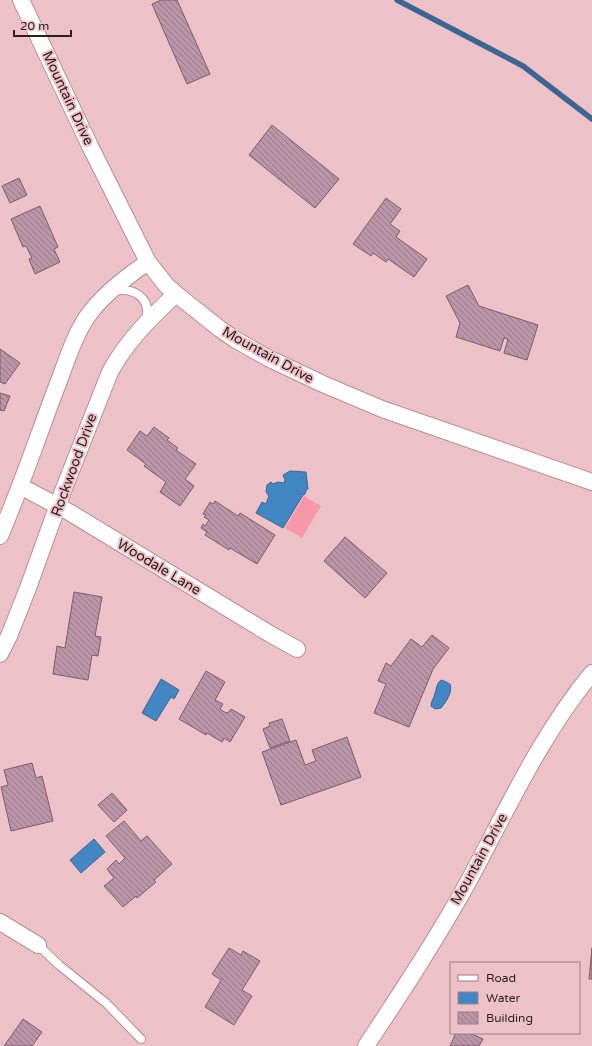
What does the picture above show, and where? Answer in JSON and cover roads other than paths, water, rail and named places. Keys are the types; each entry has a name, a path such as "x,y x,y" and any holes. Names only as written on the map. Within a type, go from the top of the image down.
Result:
{"street":[{"name":"Mountain Drive","path":"21,0 90,146 148,262 166,285 176,294 236,340 268,358 323,384 396,414 592,482"},
{"path":"0,536 81,328 94,307 111,291 148,262"},
{"name":"Rockwood Drive","path":"0,654 9,636 28,588 57,506 110,372 118,358 145,324 176,294"},
{"name":"Woodale Lane","path":"20,486 57,506 297,649"},
{"name":"Mountain Drive","path":"366,1046 432,944 518,786 547,738 577,691 592,673"},
{"path":"0,922 38,945"}],"lane":[{"path":"111,291 131,291 140,296 147,306 145,324"},
{"path":"38,945 106,1004 141,1039"}],"water":[{"path":"290,471 306,472 308,489 283,528 256,513 262,502 266,504 269,496 266,492 267,485 271,482 273,484 278,482 284,483 285,480 283,475"},
{"path":"161,679 179,690 174,699 171,697 156,721 142,713"},
{"path":"442,680 450,684 451,690 447,700 441,708 435,709 431,706 431,703 438,684"},
{"path":"94,839 105,852 81,873 70,860"}],"waterway":[{"path":"397,0 523,66 592,119"}]}
